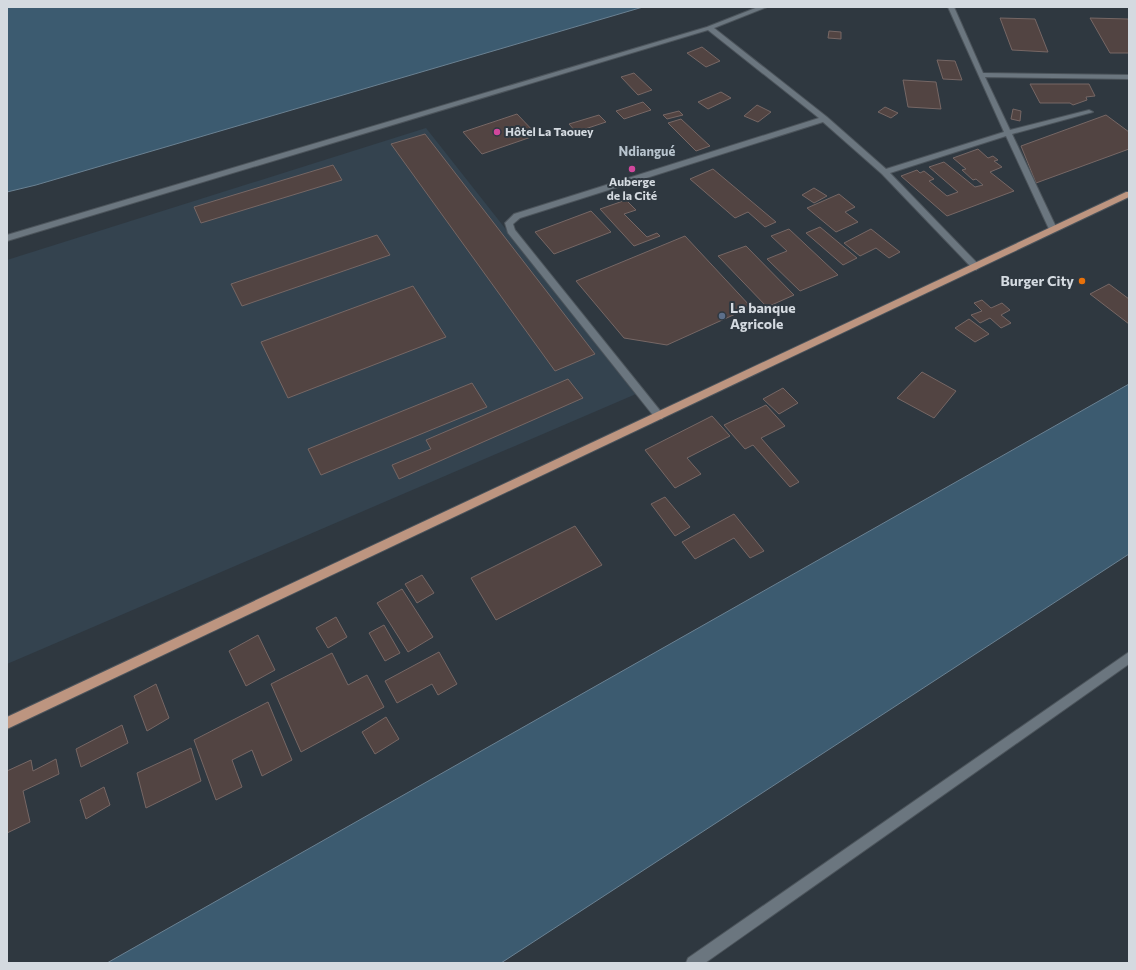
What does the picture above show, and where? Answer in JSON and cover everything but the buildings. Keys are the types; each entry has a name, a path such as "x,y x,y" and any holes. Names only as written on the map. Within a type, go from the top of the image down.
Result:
{"main road":[{"path":"7,723 1129,194"}],"street":[{"path":"7,238 709,28 764,7"},
{"path":"951,7 1052,229"},
{"path":"709,28 824,119 885,172 976,267"},
{"path":"981,75 1129,77"},
{"path":"885,172 1008,133 1089,112"},
{"path":"659,416 511,231 509,223 517,216 824,119"},
{"path":"693,963 1129,657"}],"shaded area":[{"path":"426,128 636,394 7,664 7,260"}],"water":[{"path":"7,7 643,7 36,185 7,192"},
{"path":"1129,384 1129,554 501,963 107,963"}],"place":[{"name":"Hôtel La Taouey","path":"497,132"},
{"name":"Auberge de la Cité","path":"632,169"},
{"name":"Burger City","path":"1082,281"},
{"name":"La banque Agricole","path":"722,316"}],"district":[{"name":"Ndiangué","path":"647,151"}]}
